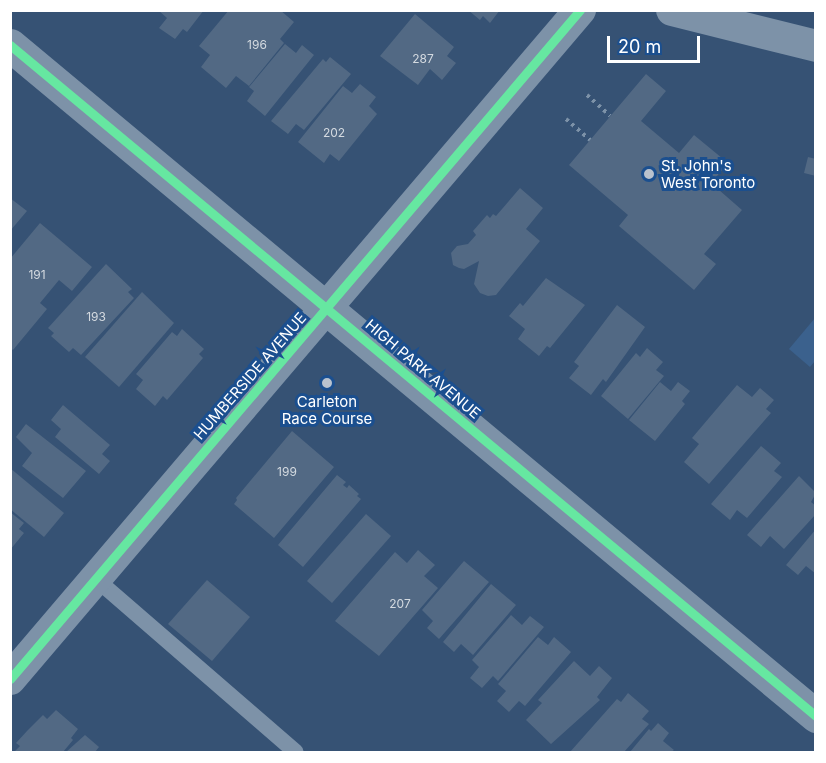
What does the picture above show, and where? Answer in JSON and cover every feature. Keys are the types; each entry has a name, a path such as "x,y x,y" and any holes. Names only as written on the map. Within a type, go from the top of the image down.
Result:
{"street":[{"name":"HUMBERSIDE AVENUE","path":"10,679 580,10"},
{"path":"672,10 816,46"},
{"name":"HIGH PARK AVENUE","path":"10,45 816,716"}],"lane":[{"path":"96,579 296,753"}],"path":[{"path":"587,94 610,116"},
{"path":"566,119 590,140"}],"water":[{"path":"815,318 815,361 810,367 789,349"}],"building":[{"path":"158,10 204,10 187,32 183,29 175,39 159,28 167,18"},
{"path":"229,10 280,10 294,22 280,39 284,43 249,86 236,76 226,88 201,67 210,55 199,46"},
{"path":"468,10 500,10 490,23 483,16 480,20"},
{"path":"415,14 454,47 447,56 456,63 442,80 430,69 418,85 380,56"},
{"path":"285,44 296,53 302,45 314,55 265,116 247,101 254,91 249,87"},
{"path":"330,57 351,74 304,130 296,124 288,134 271,121 323,59 326,62"},
{"name":"St. John's West Toronto","path":"646,74 666,91 641,121 679,153 694,135 728,163 711,183 742,210 704,254 716,264 694,290 619,226 628,215 569,165"},
{"path":"360,84 376,97 369,106 377,114 339,161 330,154 324,163 298,142 343,86 352,93"},
{"path":"808,157 816,159 816,176 804,173"},
{"path":"520,188 543,208 526,229 540,241 496,295 488,296 480,293 474,284 479,261 464,269 459,268 453,265 451,253 457,246 468,244 476,235 473,231 487,215 490,218 493,214 496,216"},
{"path":"10,198 27,211 10,231"},
{"path":"40,223 92,267 72,291 59,280 40,303 47,309 13,350 10,348 10,259"},
{"path":"106,264 132,289 128,292 134,298 81,355 73,348 69,352 51,336 54,333 48,328"},
{"path":"546,278 585,305 550,348 547,346 539,356 518,339 525,329 509,316 520,303 523,306"},
{"path":"142,292 174,323 119,387 85,357"},
{"path":"617,305 645,327 606,382 603,379 591,395 569,378 579,366 574,362"},
{"path":"182,329 204,349 199,354 203,358 167,400 163,396 155,406 136,389 143,380 136,374 172,332 177,336"},
{"path":"647,348 663,362 656,370 664,376 628,419 601,396 636,353 640,357"},
{"path":"660,382 671,391 678,382 690,391 682,401 685,404 655,441 629,420"},
{"path":"737,385 752,397 760,388 774,400 766,409 771,413 709,484 684,462 699,444 692,438"},
{"path":"63,405 110,445 102,454 110,461 99,474 55,437 61,429 51,420"},
{"path":"26,424 86,471 63,498 22,466 32,453 16,437"},
{"path":"292,431 334,467 274,538 234,504 236,498"},
{"path":"761,446 781,463 774,471 782,477 747,518 737,510 730,520 711,504"},
{"path":"10,468 64,513 44,537 10,509"},
{"path":"337,475 346,482 343,485 347,488 349,485 361,499 303,567 278,545"},
{"path":"799,476 816,493 811,502 816,506 816,514 784,549 770,536 761,547 747,535"},
{"path":"10,512 24,523 19,529 24,533 10,550"},
{"path":"366,514 391,536 332,603 307,581"},
{"path":"816,529 816,574 806,566 798,575 786,565"},
{"path":"418,550 435,565 424,576 438,588 379,656 335,621 395,552 407,563"},
{"path":"464,561 489,582 439,639 427,628 433,621 422,610"},
{"path":"207,580 250,617 212,661 168,624"},
{"path":"491,584 516,605 473,655 461,644 454,652 443,642"},
{"path":"511,615 522,625 530,616 544,627 498,681 493,676 482,688 470,678 479,667 472,660"},
{"path":"538,637 548,645 554,637 571,652 525,706 519,701 509,712 497,701 506,691 498,684"},
{"path":"574,661 590,676 599,666 612,678 597,697 600,700 551,744 526,720 542,703 538,700"},
{"path":"628,693 649,711 642,719 649,724 624,752 570,752 617,699 621,702"},
{"path":"56,710 78,729 71,738 73,740 63,752 14,752 20,746 16,743 43,715 47,719"},
{"path":"658,723 669,733 663,741 674,750 671,752 630,752 649,729 651,731"},
{"path":"85,735 99,747 95,752 66,752"}],"cycle path":[{"path":"10,679 580,10"},
{"path":"10,45 816,716"}],"place":[{"name":"St. John's West Toronto","path":"649,174"},
{"name":"Carleton Race Course","path":"327,383"}]}
